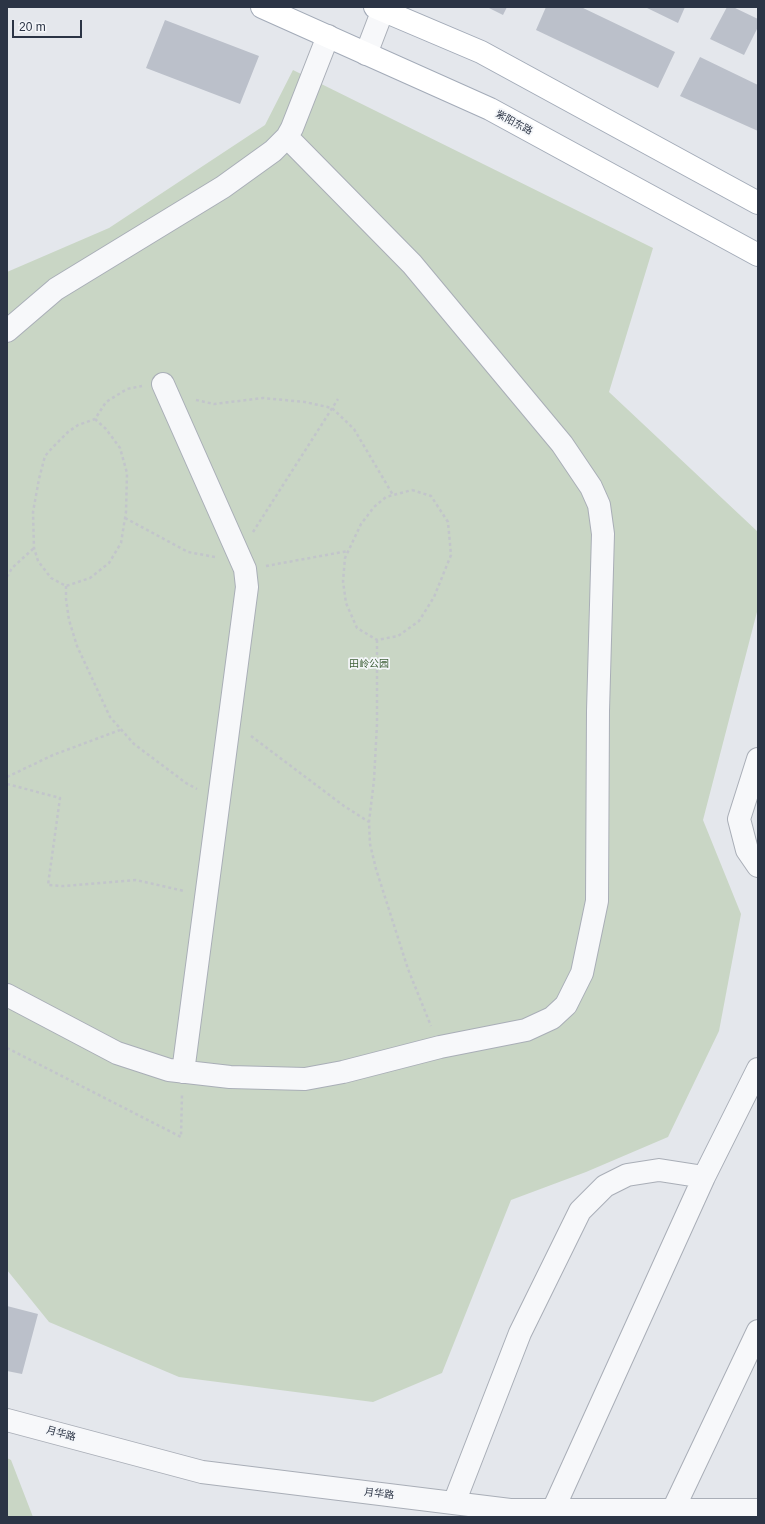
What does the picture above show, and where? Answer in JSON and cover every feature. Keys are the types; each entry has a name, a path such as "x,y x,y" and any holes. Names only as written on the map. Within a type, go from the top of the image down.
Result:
{"main road":[{"name":"紫阳东路","path":"262,7 490,109 758,255"},
{"path":"380,8 481,52 758,203"}],"street":[{"path":"366,54 380,8"},
{"path":"7,331 56,289 223,187 273,151 287,137 292,128 328,36"},
{"path":"7,995 117,1053 169,1070 230,1077 305,1079 343,1072 440,1047 526,1030 552,1018 566,1005 582,973 597,901 598,711 603,534 599,505 591,487 562,444 412,264 287,137"},
{"path":"164,384 242,562 247,587 183,1072"},
{"path":"758,759 739,819 747,850 758,866"},
{"path":"553,1510 704,1177 758,1069"},
{"path":"454,1503 520,1333 580,1211 605,1186 627,1175 659,1170 704,1177"},
{"path":"673,1510 758,1331"},
{"name":"月华路","path":"7,1420 202,1472 510,1510 758,1510"}],"path":[{"path":"95,419 106,429 120,448 127,473 125,518 121,543 109,562 90,578 66,586 51,578 38,561 34,548 33,512 45,456 68,432 78,425 95,419 106,402 127,389 147,385 179,385 190,399 214,404 263,398 305,402 332,408 354,429 393,495"},
{"path":"242,562 338,399"},
{"path":"412,490 431,496 448,522 451,555 434,597 419,621 398,636 377,640 357,628 346,604 343,581 345,558 349,551 361,524 374,507 386,497 412,490"},
{"path":"125,518 188,552 242,562 349,551"},
{"path":"7,577 12,568 34,548"},
{"path":"66,586 69,620 77,646 110,717 134,744 186,783 219,801"},
{"path":"377,640 377,724 374,780 368,822 370,844 376,869 408,969 440,1047"},
{"path":"230,719 279,758 368,822"},
{"path":"7,777 53,755 120,730"},
{"path":"7,784 60,798 48,885 63,886 136,880 206,896"},
{"path":"7,1048 181,1138 183,1072"}],"green space":[{"name":"田岭公园","path":"293,70 653,248 609,392 758,532 758,608 703,820 741,914 719,1031 668,1137 586,1172 511,1200 442,1373 373,1402 179,1377 49,1322 7,1270 7,272 109,228 265,125"},
{"path":"7,1458 11,1460 33,1517 7,1517"}],"building":[{"path":"487,7 507,7 503,15"},
{"path":"546,7 581,7 675,52 658,88 536,30"},
{"path":"645,7 685,7 678,23"},
{"path":"727,7 733,7 758,19 758,27 744,55 710,39"},
{"path":"165,20 259,56 240,104 146,68"},
{"path":"700,57 758,85 758,131 680,96"},
{"path":"7,1306 38,1314 22,1374 7,1371"}]}
